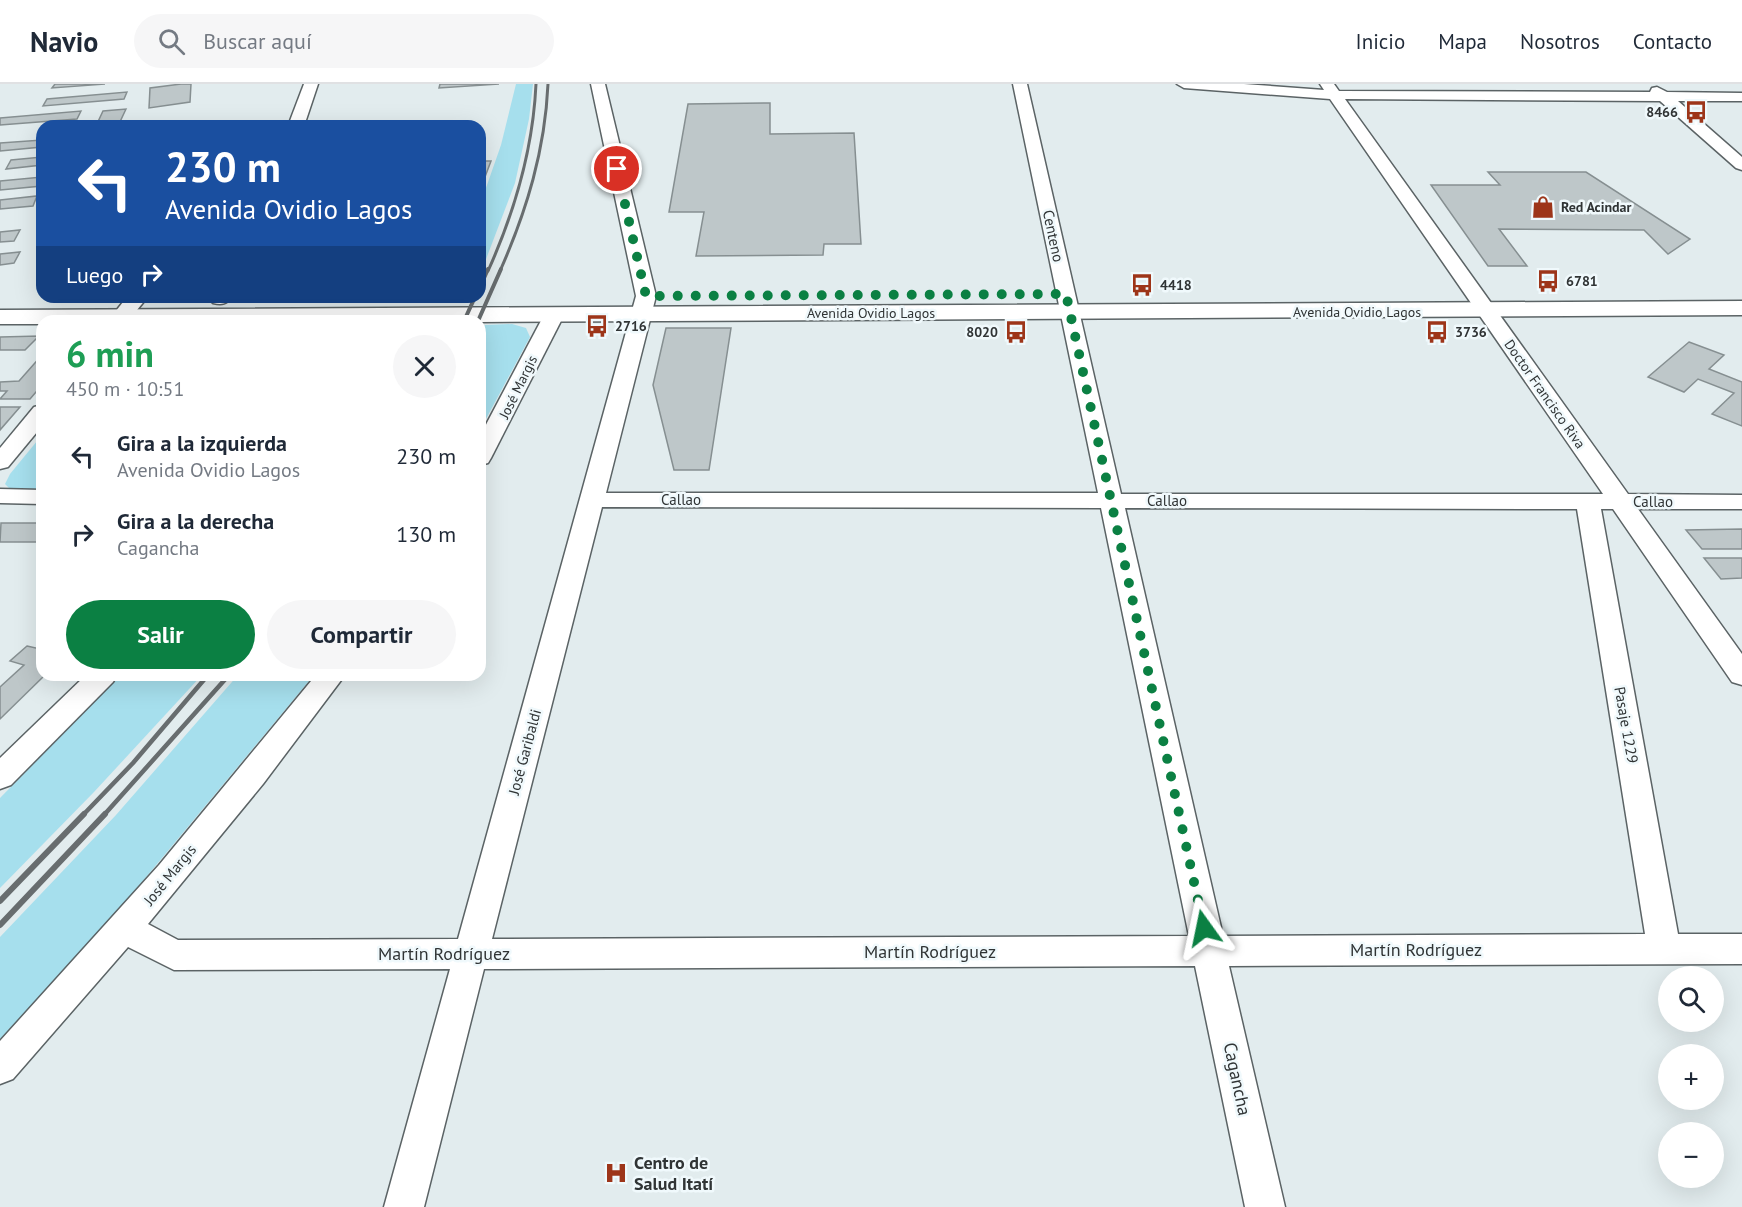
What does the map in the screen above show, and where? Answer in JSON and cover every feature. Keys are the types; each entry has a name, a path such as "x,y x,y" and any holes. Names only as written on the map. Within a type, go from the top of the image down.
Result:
{"main road":[{"name":"Avenida Ovidio Lagos","path":"1481,302 1742,291"},
{"name":"Avenida Ovidio Lagos","path":"0,299 36,299"},
{"name":"Avenida Ovidio Lagos","path":"486,302 644,305 1481,302 1742,308"},
{"name":"Avenida Ovidio Lagos","path":"486,317 554,315 644,305"},
{"name":"Avenida Ovidio Lagos","path":"0,317 36,318"}],"street":[{"path":"298,120 311,84"},
{"path":"598,84 644,305"},
{"name":"Centeno","path":"1020,84 1209,951"},
{"path":"1184,84 1742,97"},
{"path":"1648,84 1742,165"},
{"name":"Doctor Francisco Riva","path":"1331,89 1742,675"},
{"path":"122,315 133,303"},
{"name":"José Garibaldi","path":"404,1207 644,305"},
{"name":"José Margis","path":"486,446 554,315"},
{"path":"0,462 36,419"},
{"path":"0,496 36,497"},
{"name":"Callao","path":"592,500 1742,502"},
{"name":"Pasaje 1229","path":"1588,502 1664,949"},
{"path":"0,777 98,681"},
{"name":"José Margis","path":"0,1067 125,929 293,726 327,681"},
{"name":"Martín Rodríguez","path":"125,929 174,955 1742,949"},
{"name":"Cagancha","path":"1209,951 1265,1207"}],"shaded area":[{"path":"516,84 533,84 529,119 515,183 486,259 486,188 501,145"},
{"path":"512,324 526,328 530,337 486,419 486,325"},
{"path":"36,442 36,492 11,490 5,484 10,474"},
{"path":"115,681 196,681 94,792 0,888 0,798"},
{"path":"233,681 309,681 108,923 0,1039 0,937 116,815"}],"building":[{"path":"55,84 105,84 52,88"},
{"path":"191,84 190,102 149,108 150,88"},
{"path":"440,84 499,84 439,88"},
{"path":"127,92 124,99 43,106 47,99"},
{"path":"770,103 770,134 854,133 861,244 824,244 823,255 696,256 704,212 669,212 688,104"},
{"path":"126,109 121,120 99,120 103,111"},
{"path":"81,111 77,119 36,120 36,122 0,125 0,118"},
{"path":"36,140 36,148 0,151 0,143"},
{"path":"36,158 36,166 6,169 11,160"},
{"path":"486,161 491,161 486,174"},
{"name":"Red Acindar","path":"1488,172 1586,172 1690,239 1668,254 1644,230 1499,229 1527,266 1488,266 1431,185 1500,185"},
{"path":"36,178 36,187 0,190 0,181"},
{"path":"36,196 33,206 0,209 0,200"},
{"path":"20,230 14,241 0,242 0,232"},
{"path":"20,252 14,263 0,265 0,254"},
{"path":"666,328 731,328 709,470 674,470 653,385"},
{"path":"36,336 36,339 25,350 0,350 0,337"},
{"path":"1689,342 1724,355 1709,369 1742,382 1742,426 1712,414 1734,393 1698,379 1684,392 1648,377"},
{"path":"36,362 36,392 30,399 0,399 7,391 0,391 0,382 19,381"},
{"path":"0,407 20,407 0,430"},
{"path":"1,523 36,523 36,542 0,542"},
{"path":"1742,529 1742,549 1702,549 1686,530"},
{"path":"1704,558 1742,558 1742,578 1721,579"},
{"path":"27,646 36,648 36,681 39,681 0,719 0,687 24,665 10,661"}],"railway":[{"path":"488,271 521,180 531,133 536,84"},
{"path":"500,271 526,202 539,156 548,84"},
{"path":"486,274 488,269"},
{"path":"486,303 501,269"},
{"path":"467,315 472,303"},
{"path":"481,315 486,303"},
{"path":"83,815 133,763 203,681"},
{"path":"104,815 224,681"},
{"path":"0,901 84,814"},
{"path":"0,925 105,814"}],"place":[{"name":"8466","path":"1696,112"},
{"name":"Red Acindar","path":"1543,207"},
{"name":"6781","path":"1548,281"},
{"name":"4418","path":"1142,285"},
{"name":"2716","path":"597,326"},
{"name":"8020","path":"1016,332"},
{"name":"3736","path":"1437,332"},
{"name":"Centro de Salud Itatí","path":"616,1173"}],"route":[{"path":"617,169 646,296 1066,294 1068,312 1112,501 1204,928"}]}
